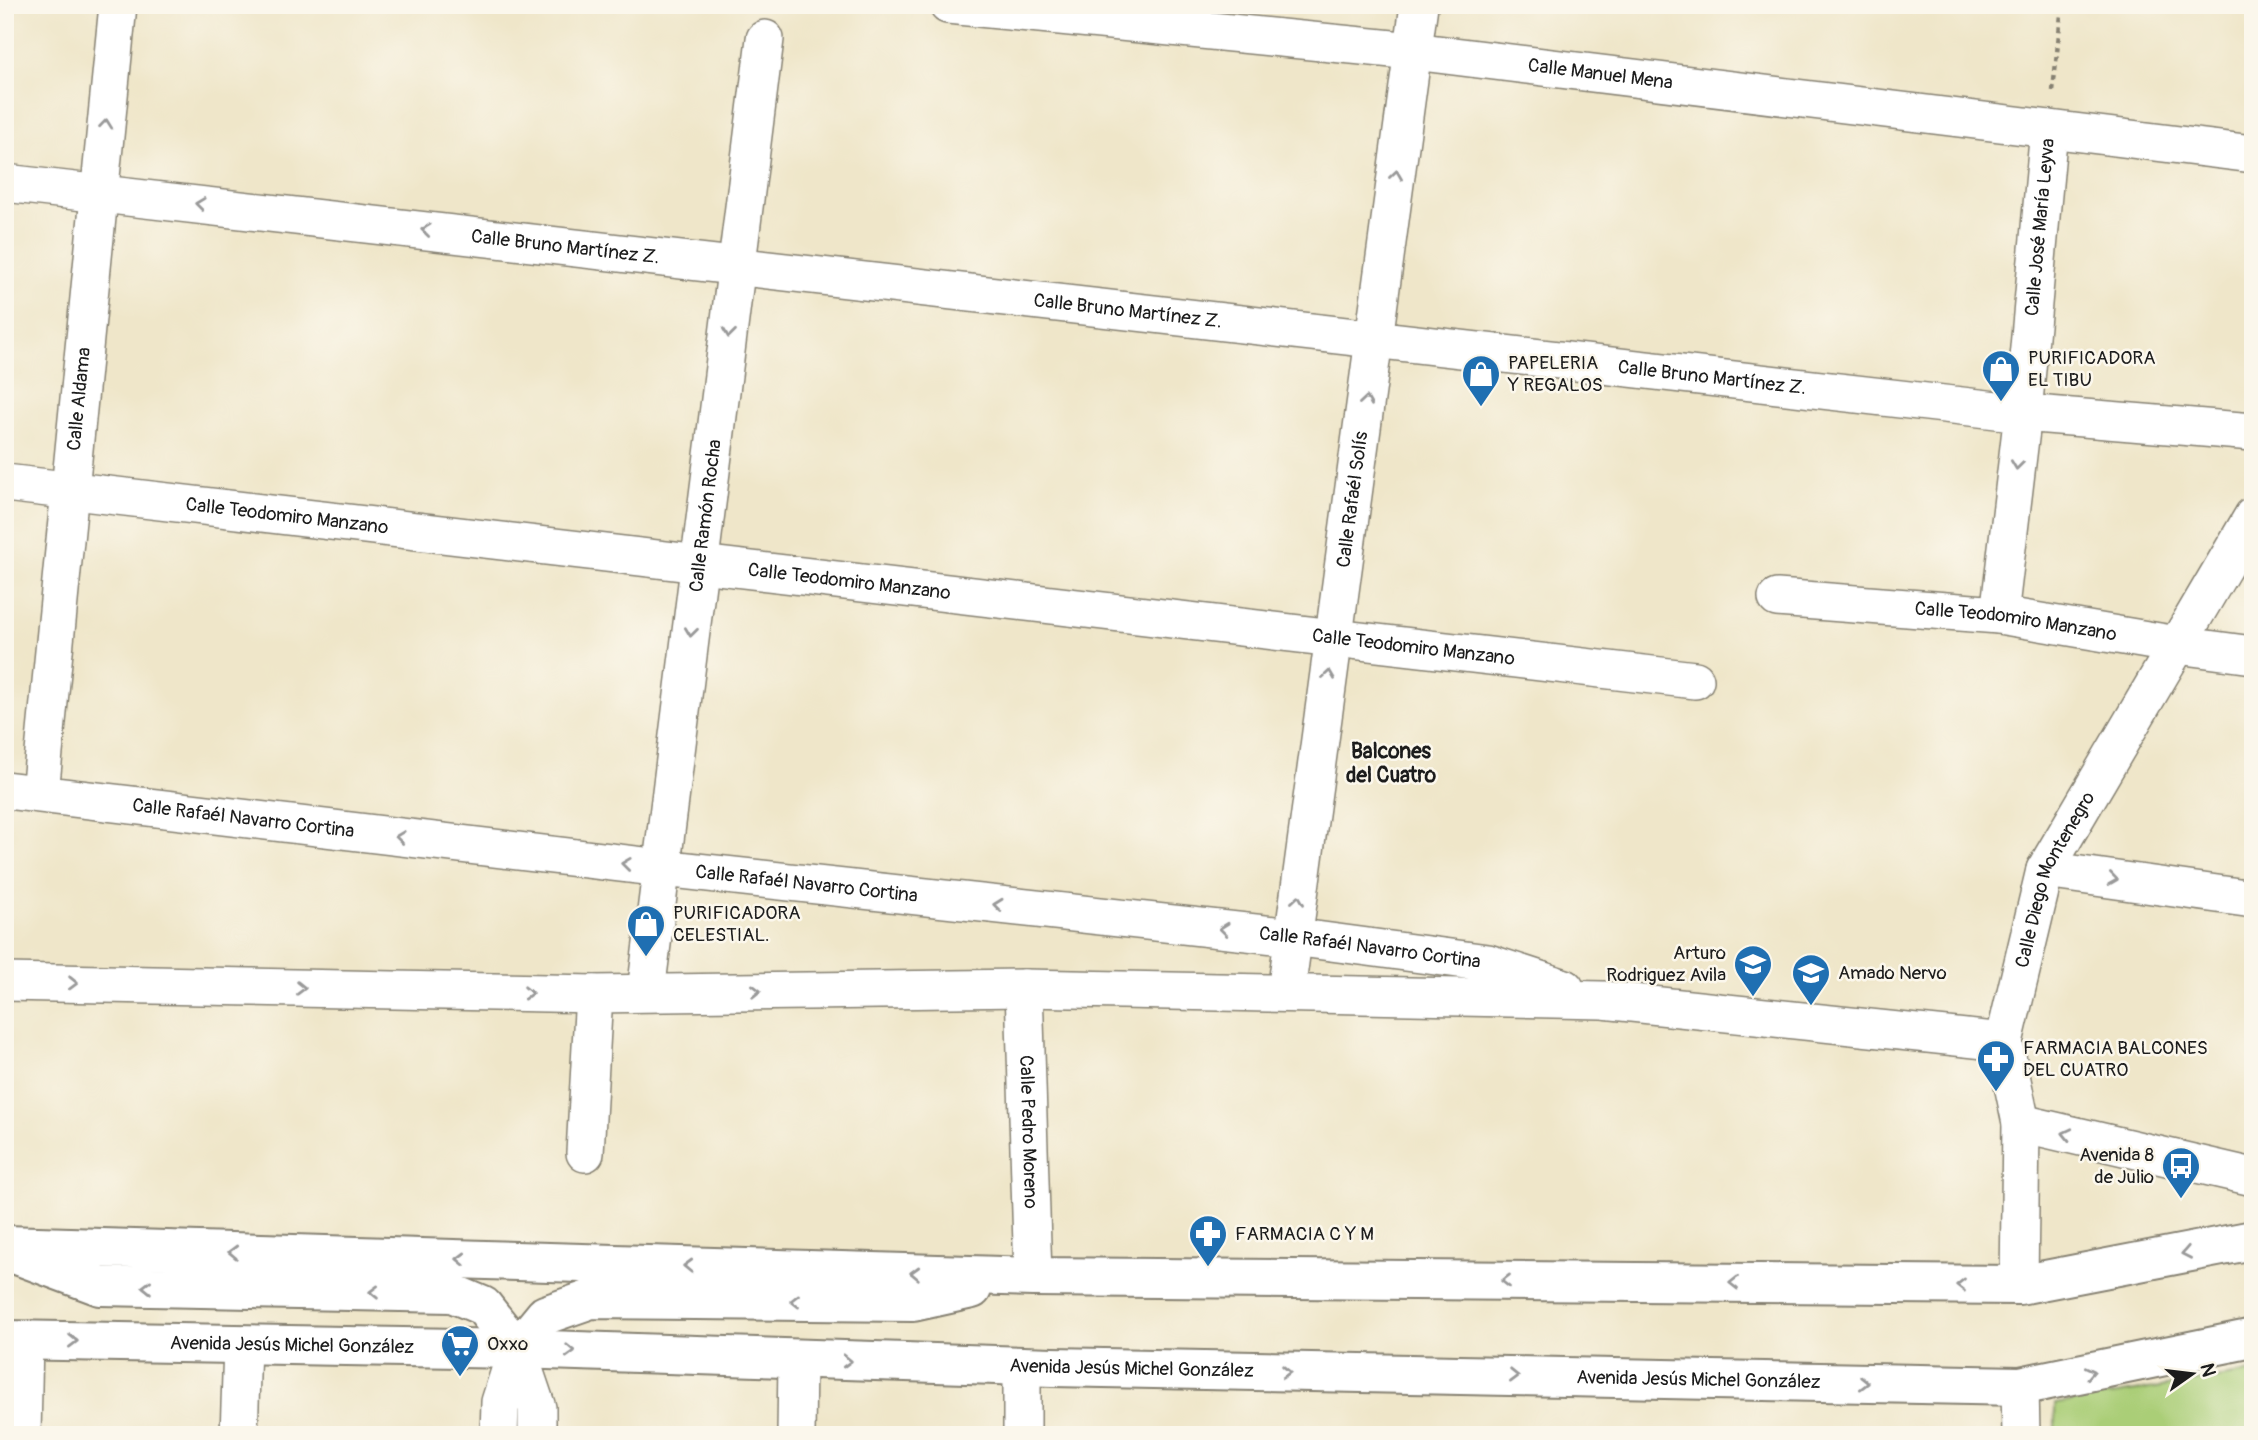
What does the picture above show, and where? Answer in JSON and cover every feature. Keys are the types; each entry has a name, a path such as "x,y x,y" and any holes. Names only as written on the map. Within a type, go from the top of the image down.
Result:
{"main road":[{"path":"5,1245 1032,1277 2019,1285 2253,1240"},
{"path":"5,1251 100,1286 452,1293 483,1306 517,1349 545,1315 591,1299 914,1302 1032,1277"},
{"name":"Avenida Jesús Michel González","path":"15,1340 517,1349 1022,1366 2020,1386 2253,1338"}],"street":[{"name":"Calle Aldama","path":"23,792 70,490 118,5"},
{"name":"Calle Manuel Mena","path":"948,5 1413,51 2253,154"},
{"name":"Calle Rafaél Solís","path":"1286,992 1419,5"},
{"name":"Calle Ramón Rocha","path":"646,992 765,39"},
{"name":"Calle José María Leyva","path":"1999,615 2022,413 2049,129"},
{"name":"Calle Bruno Martínez Z.","path":"5,183 2022,413 2253,432"},
{"name":"Calle Teodomiro Manzano","path":"5,483 1695,680"},
{"name":"Calle Diego Montenegro","path":"2019,1285 2021,1123 2004,1042 2045,870 2253,516"},
{"name":"Calle Teodomiro Manzano","path":"1777,598 1999,615 2253,655"},
{"name":"Calle Rafaél Navarro Cortina","path":"23,792 662,868 1293,937 1489,963 1603,1000"},
{"path":"2045,870 2253,899"},
{"name":"Calle Rafaél Navarro Cortina","path":"5,982 594,994 1024,988 1603,1000 2004,1042"},
{"name":"Calle Pedro Moreno","path":"1024,988 1032,1277"},
{"path":"585,1153 594,994"},
{"path":"2021,1123 2253,1177"},
{"path":"15,1340 22,1435"},
{"path":"239,1435 242,1345"},
{"path":"499,1435 500,1402 517,1349"},
{"path":"517,1349 537,1408 537,1435"},
{"path":"796,1435 797,1360"},
{"path":"1022,1366 1022,1435"},
{"path":"2020,1386 2021,1435"}],"path":[{"name":"Calle José María Leyva","path":"2049,129 2062,5"}],"green space":[{"path":"2253,1372 2253,1435 2055,1435 2055,1404"}],"place":[{"name":"PURIFICADORA EL TIBU","path":"2001,403"},
{"name":"PAPELERIA Y REGALOS","path":"1481,408"},
{"name":"PURIFICADORA CELESTIAL.","path":"646,958"},
{"name":"Arturo Rodriguez Avila","path":"1753,998"},
{"name":"Amado Nervo","path":"1811,1007"},
{"name":"FARMACIA BALCONES DEL CUATRO","path":"1996,1093"},
{"name":"Avenida 8 de Julio","path":"2181,1200"},
{"name":"FARMACIA C Y M","path":"1208,1268"},
{"name":"Oxxo","path":"460,1378"}],"district":[{"name":"Balcones del Cuatro","path":"1391,763"}]}
